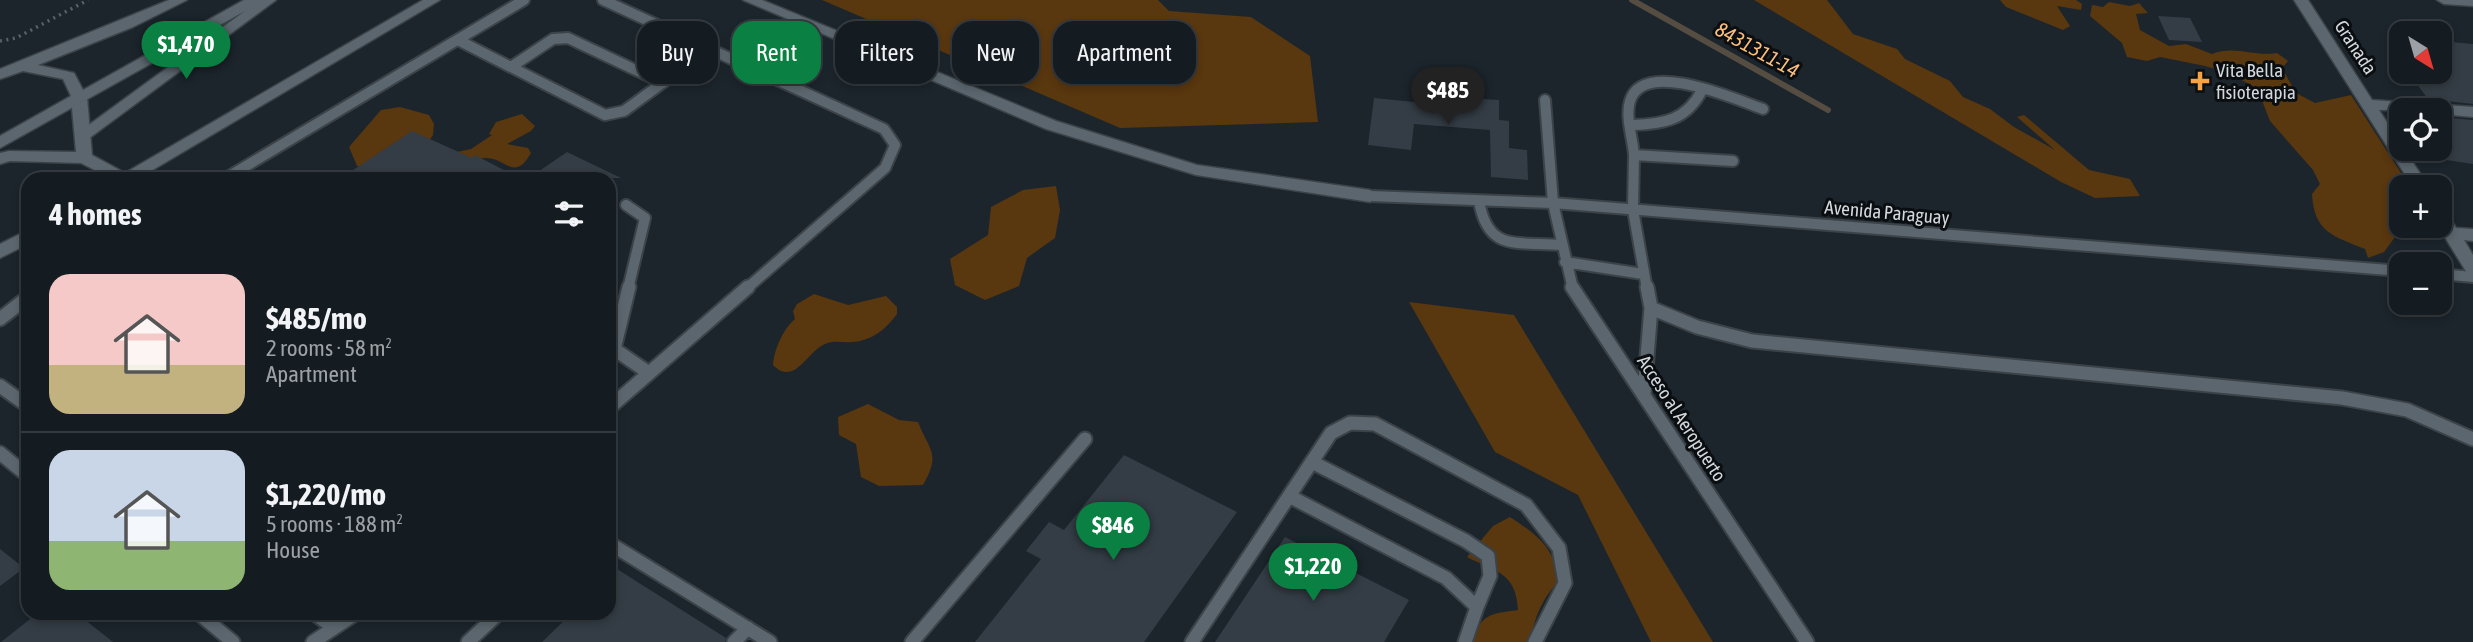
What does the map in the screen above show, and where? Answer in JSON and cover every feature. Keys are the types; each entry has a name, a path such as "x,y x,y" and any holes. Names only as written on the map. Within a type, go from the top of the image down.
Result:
{"street":[{"path":"0,74 128,24 180,0"},
{"path":"0,144 254,0"},
{"path":"83,135 269,0"},
{"path":"138,172 433,0"},
{"path":"750,0 1064,129 1196,170 1370,197"},
{"name":"Granada","path":"2301,0 2413,175"},
{"path":"2444,0 2473,2"},
{"path":"20,65 69,76 79,97 84,158"},
{"path":"2367,104 2473,112"},
{"path":"0,159 9,156 84,158 111,172"},
{"path":"2452,233 2473,234"},
{"path":"2452,236 2473,269"},
{"path":"0,252 21,240"}],"lane":[{"path":"236,172 524,0"},
{"path":"603,0 648,21"},
{"path":"511,67 552,39 568,38 637,71"},
{"path":"458,40 605,115 624,111 662,84"},
{"path":"616,402 885,168 895,145 884,129 718,53"},
{"path":"1644,394 1651,308 1633,209 1634,155 1630,99 1634,90 1647,81 1666,79 1763,109"},
{"path":"1633,125 1677,121 1697,102 1702,90"},
{"name":"Acceso al Aeropuerto","path":"1545,100 1553,203 1571,285 1807,642"},
{"path":"1634,155 1733,161"},
{"name":"Avenida Paraguay","path":"1370,197 1553,203 2389,270"},
{"path":"1479,201 1485,228 1491,236 1562,246"},
{"path":"616,341 645,218 626,205"},
{"path":"1565,262 1643,274"},
{"path":"2452,275 2473,276"},
{"path":"0,318 21,302"},
{"path":"1651,308 1697,327 1752,341 2342,398 2407,410 2473,439"},
{"path":"616,350 649,373"},
{"path":"0,386 21,401"},
{"path":"1192,642 1331,433 1350,423 1376,424 1526,505 1559,548 1564,583 1535,642"},
{"path":"912,642 1085,439"},
{"path":"0,453 21,470"},
{"path":"1312,462 1466,541 1488,556 1490,576 1465,642"},
{"path":"1289,496 1446,578 1477,607"},
{"path":"616,547 771,642"},
{"path":"207,620 233,642"},
{"path":"323,620 333,627"},
{"path":"313,642 345,620"},
{"path":"468,642 491,620"},
{"path":"734,642 748,628"}],"path":[{"path":"0,41 16,38 88,0"}],"shaded area":[{"path":"822,0 1158,0 1169,11 1251,17 1310,56 1318,122 1120,128 1018,84 1039,84 1039,21 952,21 952,56 938,50 938,21 871,21"},
{"path":"1754,0 1827,0 1853,34 1897,49 1905,59 1950,81 1963,97 1990,109 2014,127 2055,150 2017,117 2024,115 2089,170 2130,179 2140,196 2095,198 2061,182"},
{"path":"2000,0 2076,0 2082,4 2081,10 2057,6 2070,26 2063,30 2006,7"},
{"path":"2109,2 2130,6 2139,3 2148,13 2136,14 2140,30 2169,46 2186,44 2212,54 2229,51 2277,53 2288,61 2282,68 2296,93 2315,103 2351,95 2389,154 2389,161 2393,161 2402,175 2389,175 2389,238 2394,238 2384,252 2368,258 2365,249 2335,236 2321,225 2312,194 2320,184 2313,170 2270,121 2257,88 2226,72 2205,66 2160,57 2147,61 2127,57 2122,43 2090,16 2092,5 2103,7"},
{"path":"400,107 429,115 434,124 433,135 424,148 373,169 357,166 349,147 381,110"},
{"path":"522,114 535,126 507,144 528,148 531,153 524,163 512,167 484,158 473,161 470,172 436,172 452,153 471,149 492,135 489,134 496,122"},
{"path":"1056,186 1060,210 1055,238 1027,258 1019,286 985,300 955,285 950,259 988,235 991,207 1023,190"},
{"path":"814,294 848,305 886,296 897,307 897,314 872,337 825,344 794,370 781,371 773,365 780,340 795,319 793,311 797,304"},
{"path":"1409,302 1514,315 1713,642 1651,642 1578,495 1495,452"},
{"path":"868,404 899,420 918,422 932,453 932,466 923,485 879,486 861,477 856,444 839,435 838,417"},
{"path":"1510,517 1529,530 1549,551 1557,583 1539,611 1530,642 1472,642 1483,620 1518,610 1509,580 1467,557 1493,526"}],"building":[{"path":"2158,16 2190,18 2202,42 2169,40"},
{"path":"2452,42 2473,44 2473,104 2452,102 2452,98 2427,98 2417,84 2452,84"},
{"path":"1425,95 1499,100 1499,120 1509,121 1509,148 1527,150 1528,180 1491,177 1490,130 1414,124 1411,150 1368,145 1374,98 1424,103"},
{"path":"2452,118 2473,120 2473,164 2452,161"},
{"path":"412,131 472,158 475,155 508,172 350,172"},
{"path":"567,152 609,172 538,172"},
{"path":"1124,455 1237,512 1144,642 975,642 1041,559 1026,551 1049,522 1064,530"},
{"path":"1285,537 1409,600 1384,642 1215,642"},
{"path":"0,549 21,566 21,570 0,586"},
{"path":"616,570 726,638 725,642 542,642 565,620 616,620"},
{"path":"29,620 85,620 113,642 1,642"}],"waterway":[{"name":"8431311-14","path":"1632,0 1828,110"}],"place":[{"name":"Vita Bella fisioterapia","path":"2200,81"}]}
